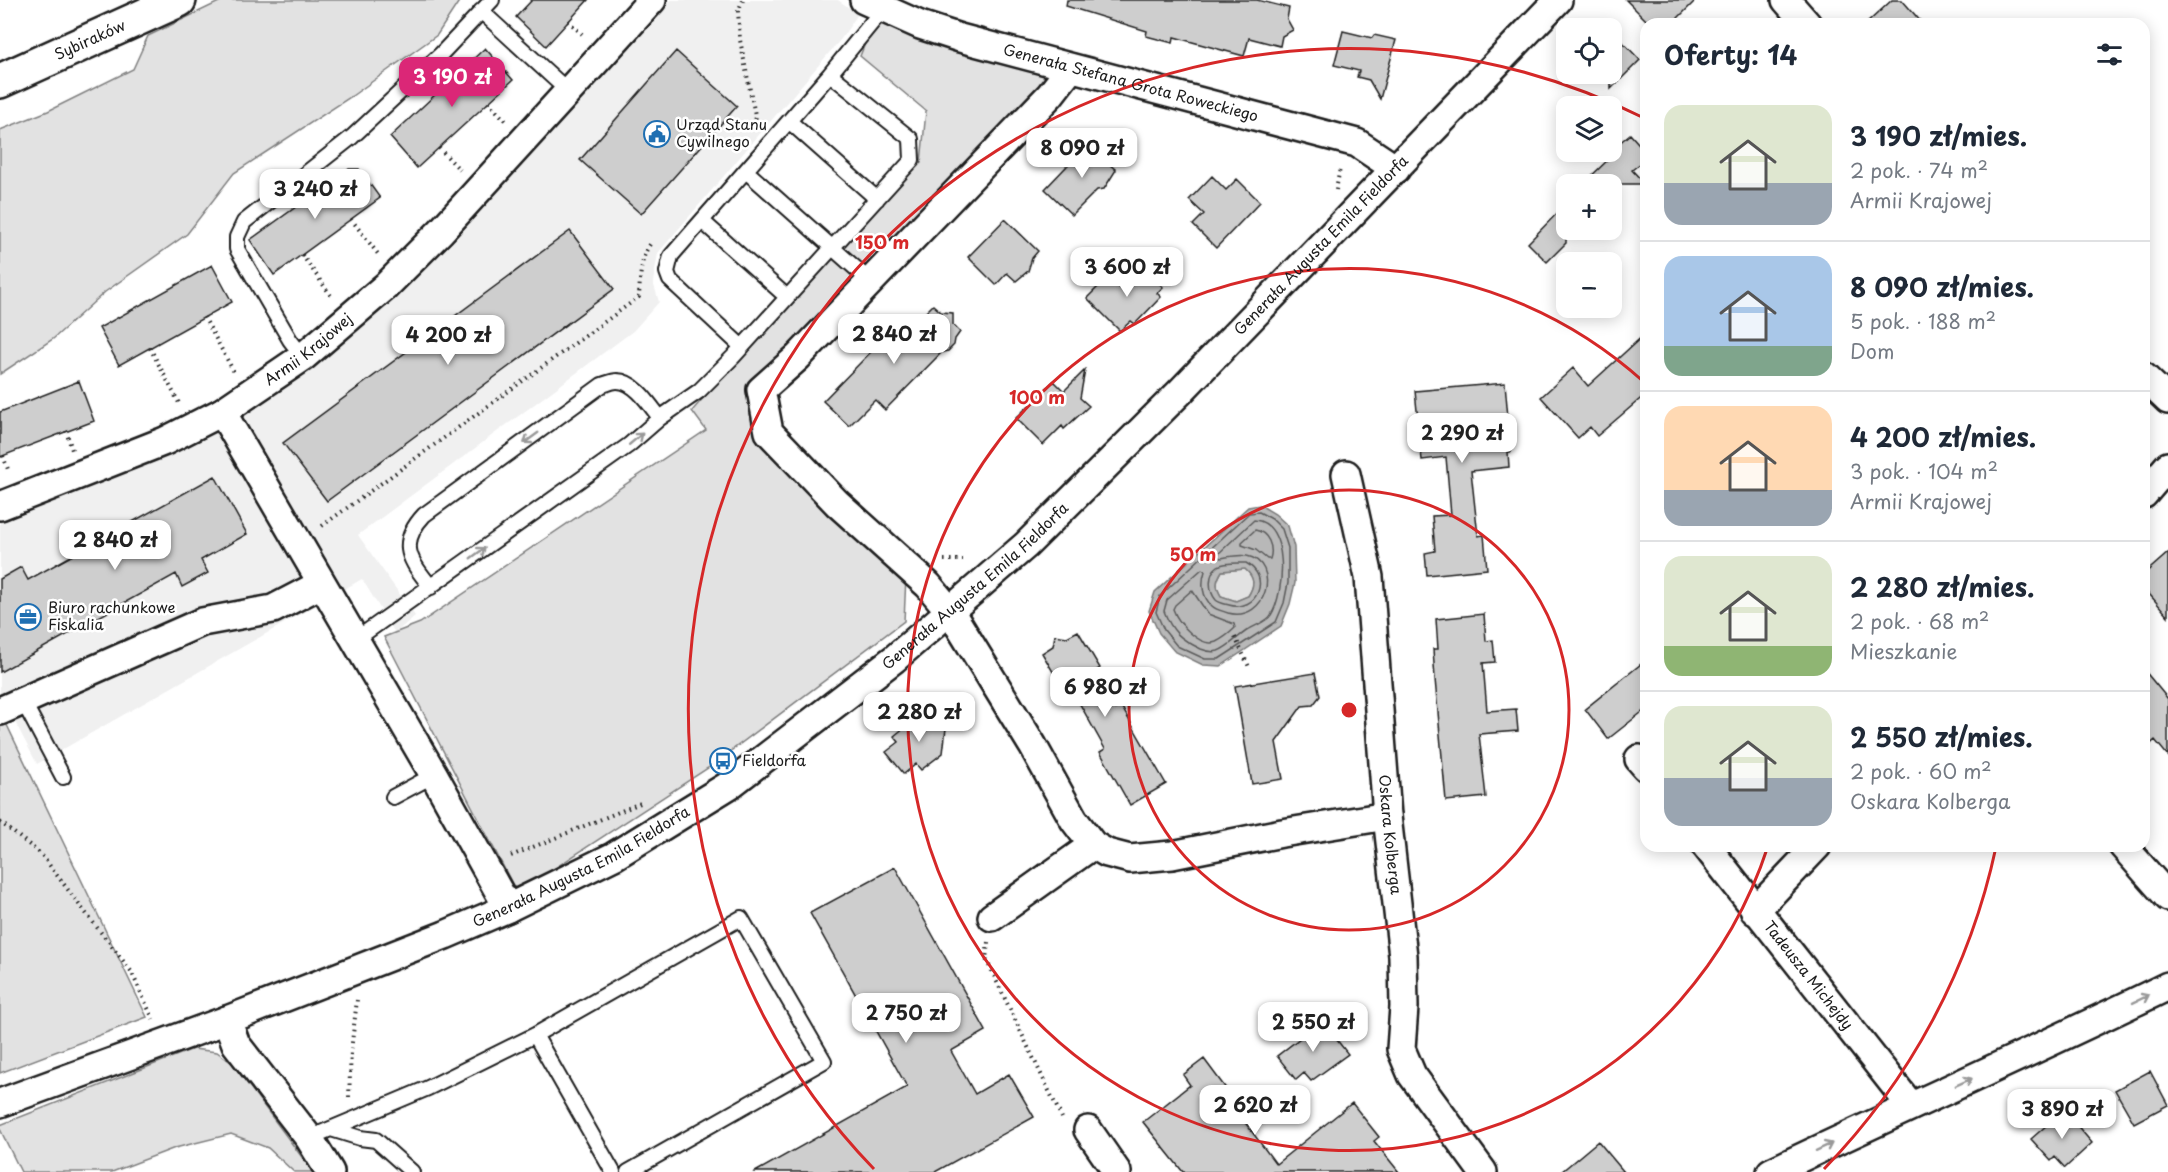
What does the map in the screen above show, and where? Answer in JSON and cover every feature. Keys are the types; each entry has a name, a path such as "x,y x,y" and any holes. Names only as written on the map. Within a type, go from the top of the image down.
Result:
{"street":[{"name":"Sybiraków","path":"0,81 179,0"},
{"name":"Armii Krajowej","path":"0,506 165,441 222,412 303,357 386,286 441,231 652,0"},
{"name":"Generała Augusta Emila Fieldorfa","path":"0,1103 227,1020 508,908 614,856 731,784 894,659 1034,536 1179,393 1558,0"},
{"path":"1786,0 1802,18"},
{"name":"Generała Stefana Grota Roweckiego","path":"873,5 920,25 960,38 1357,143 1396,169"},
{"path":"1071,68 1050,95 798,357 761,390 769,432 837,503 928,585 950,611 1033,746 1074,820 1093,845 1107,853 1130,859 1172,855 1282,833 1387,816"},
{"path":"2150,383 2168,400"},
{"path":"222,412 434,775 508,908"},
{"path":"2150,487 2168,466"},
{"name":"Oskara Kolberga","path":"1346,474 1369,576 1387,816 1404,956 1401,1049 1412,1075 1484,1172"},
{"path":"12,706 202,622 273,609 321,584"},
{"path":"992,917 1093,845"},
{"name":"Tadeusza Michejdy","path":"1711,852 1911,1106"},
{"path":"1755,910 1811,852"},
{"path":"2128,852 2168,897"},
{"path":"1771,1172 2049,1044 2168,986"},
{"path":"227,1020 237,1044 320,1133 330,1172"},
{"path":"1077,1129 1116,1172"}],"lane":[{"path":"303,357 290,340 237,249 237,237 244,222 352,137 442,53 492,0"},
{"path":"742,347 670,280 667,272 671,256 830,74 873,5"},
{"path":"481,11 569,92"},
{"path":"355,640 629,445 660,418 699,391 912,160 911,139 830,74"},
{"path":"789,121 877,199"},
{"path":"746,171 870,281"},
{"path":"702,221 788,297"},
{"path":"431,588 415,568 407,546 412,528 424,516 602,385 616,381 630,384 660,418"},
{"path":"12,706 63,777"},
{"path":"393,797 434,775"},
{"path":"320,1133 428,1088 535,1035 741,918 824,1061 628,1172"},
{"path":"535,1035 613,1172"},
{"path":"320,1133 376,1140 412,1172"}],"path":[{"path":"743,0 738,11 740,40 756,121 760,135 769,144"},
{"path":"568,21 589,41"},
{"path":"488,102 511,126"},
{"path":"749,130 756,121"},
{"path":"439,148 465,175"},
{"path":"351,219 384,261"},
{"path":"314,517 320,527 639,297 647,247 655,238"},
{"path":"302,255 336,303"},
{"path":"204,317 237,378"},
{"path":"150,348 180,407"},
{"path":"66,431 75,456"},
{"path":"3,456 12,481"},
{"path":"1235,637 1250,669"},
{"path":"484,866 650,799"},
{"path":"0,822 41,855 131,971 156,1025"},
{"path":"992,917 986,959 1077,1129"}],"shaded area":[{"path":"223,0 460,0 437,35 352,96 234,173 187,234 105,292 53,339 0,374 0,130 48,111 133,69 148,36"},
{"path":"671,0 838,0 858,14 841,39 658,253 653,282 659,302 633,331 358,535 415,616 395,633 362,579 37,764 14,720 0,726 0,516 294,379 450,246"},
{"path":"875,19 1064,78 862,274 839,240 921,163 926,111 860,56"},
{"path":"832,249 864,288 761,390 756,439 906,576 904,621 708,768 517,893 384,637 420,623 706,430 692,411"},
{"path":"1245,569 1251,575 1253,582 1248,596 1236,601 1221,596 1217,583 1222,571"},
{"path":"6,723 147,1017 0,1073 0,726"},
{"path":"193,1049 217,1052 232,1063 313,1172 294,1172 268,1148 231,1134 175,1148 112,1172 21,1172 0,1125"}],"water":[{"path":"1260,505 1275,514 1288,526 1294,547 1295,583 1290,604 1281,626 1221,666 1203,665 1174,651 1159,633 1149,611 1155,592 1248,507","holes":["1245,569 1251,575 1253,582 1248,596 1236,601 1221,596 1217,583 1222,571"]}],"building":[{"path":"532,0 588,0 546,46 516,17"},
{"path":"1067,0 1257,0 1289,8 1287,19 1293,30 1282,36 1280,46 1249,38 1244,56 1174,37 1173,43 1146,36 1147,31 1066,6"},
{"path":"1626,0 1696,0 1678,18 1644,18"},
{"path":"1892,0 1902,0 1918,18 1872,18"},
{"path":"1343,31 1372,38 1374,35 1396,40 1380,99 1369,80 1357,77 1359,71 1334,65"},
{"path":"1622,41 1640,60 1622,78"},
{"path":"485,48 513,80 417,168 390,137"},
{"name":"Urząd Stanu Cywilnego","path":"676,51 737,106 641,214 580,160"},
{"path":"1630,134 1640,145 1640,164 1632,170 1640,179 1640,184 1622,184 1622,174 1593,174 1606,162 1622,162 1622,141"},
{"path":"1088,144 1097,151 1107,152 1108,163 1116,170 1104,189 1097,190 1072,215 1045,189"},
{"path":"349,169 359,169 380,198 274,275 250,240"},
{"path":"1212,176 1226,190 1237,179 1260,202 1216,248 1193,225 1204,214 1189,200"},
{"path":"1556,214 1556,240 1566,240 1566,243 1547,262 1528,243"},
{"path":"1005,219 1038,251 1032,258 1028,271 1016,281 1007,273 996,285 968,257"},
{"path":"570,231 614,289 327,501 283,443"},
{"path":"212,265 232,302 119,365 99,328"},
{"path":"1141,265 1163,287 1157,293 1161,297 1135,324 1131,321 1120,331 1087,298 1108,277 1120,288"},
{"path":"933,305 941,312 953,313 953,325 960,332 954,345 948,351 942,352 885,410 875,400 849,426 823,401 904,318 912,326"},
{"path":"1640,338 1640,399 1597,436 1590,427 1578,438 1541,397 1573,368 1588,386"},
{"path":"1085,370 1080,398 1089,406 1064,429 1062,426 1043,445 1016,418 1054,381 1064,391"},
{"path":"79,381 94,421 0,457 0,412"},
{"path":"1505,383 1511,452 1508,452 1509,467 1471,471 1478,536 1484,535 1487,569 1427,575 1425,553 1435,551 1432,516 1451,515 1446,457 1422,460 1415,391"},
{"path":"215,476 247,534 201,560 208,573 182,587 176,574 0,672 0,579 21,567 28,580"},
{"path":"2168,553 2168,616 2150,595 2150,569"},
{"path":"1484,614 1486,641 1493,640 1495,662 1483,663 1487,711 1516,709 1518,731 1479,734 1486,797 1446,801 1433,649 1438,649 1436,619"},
{"path":"1078,631 1100,668 1094,672 1115,709 1121,706 1166,784 1130,805 1100,752 1105,749 1077,699 1068,686 1063,689 1042,653 1053,646 1055,635 1067,637"},
{"path":"1640,665 1640,714 1608,739 1585,709"},
{"path":"1315,673 1320,696 1313,705 1302,706 1276,742 1283,779 1252,784 1235,686"},
{"path":"2150,677 2168,699 2168,756 2155,740 2150,745"},
{"path":"927,709 936,720 947,720 943,753 921,770 916,764 904,774 886,752 899,742 894,736"},
{"path":"895,867 986,1031 951,1051 975,1094 1009,1074 1034,1117 935,1172 755,1172 907,1087 810,913"},
{"path":"1322,1021 1348,1054 1311,1081 1304,1073 1296,1080 1277,1056"},
{"path":"1204,1059 1236,1102 1232,1105 1276,1164 1352,1103 1379,1137 1374,1141 1399,1172 1183,1172 1143,1122 1190,1085 1183,1075"},
{"path":"2150,1071 2168,1105 2134,1123 2115,1090"},
{"path":"2064,1110 2092,1143 2065,1168 2055,1157 2051,1161 2031,1139"},
{"path":"1598,1141 1624,1172 1561,1172"}],"place":[{"name":"Urząd Stanu Cywilnego","path":"657,134"},
{"name":"Biuro rachunkowe Fiskalia","path":"28,617"},
{"name":"Fieldorfa","path":"723,761"}]}
